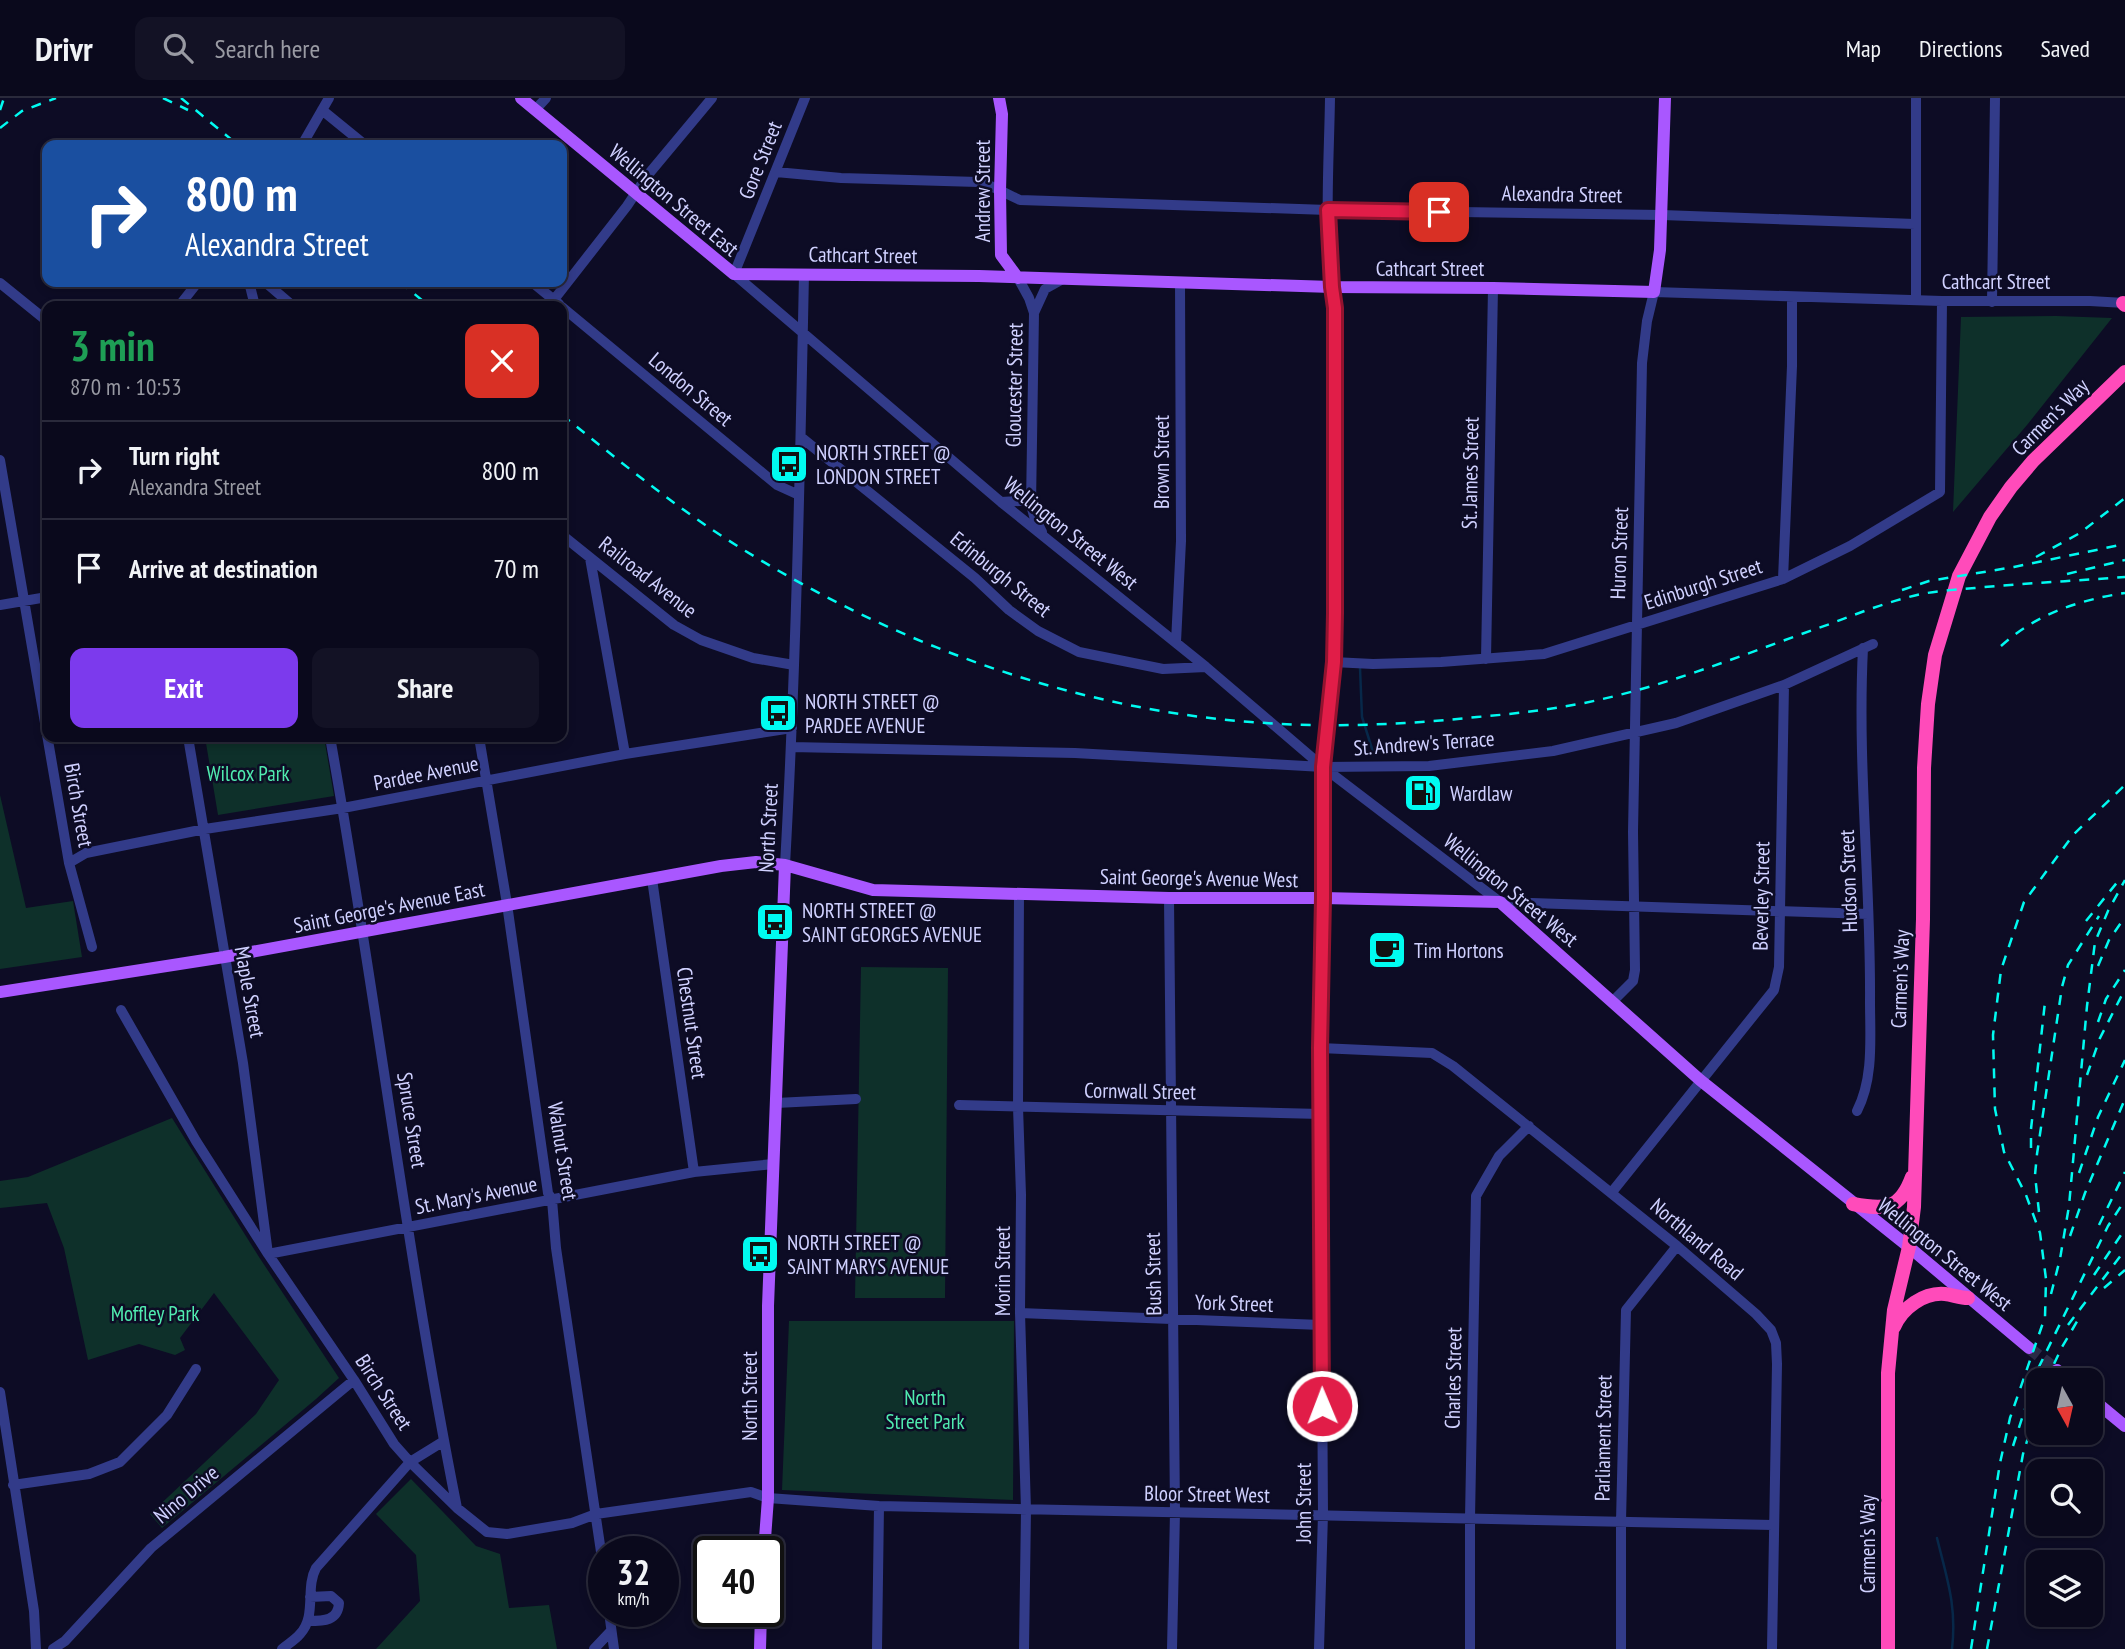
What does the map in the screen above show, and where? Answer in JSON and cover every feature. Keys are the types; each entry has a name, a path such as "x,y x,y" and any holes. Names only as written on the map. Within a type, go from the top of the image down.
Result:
{"highway":[{"name":"Carmen's Way","path":"1888,1649 1888,1373 1894,1310 1909,1247 1917,1166 1924,768 1928,704 1935,655 1959,576 1990,517 2034,461 2125,372"},
{"path":"1853,1204 1885,1208 1899,1200 1909,1188 1917,1166"},
{"path":"1892,1331 1897,1320 1910,1306 1926,1297 1947,1294 1968,1298"}],"main road":[{"name":"Wellington Street East","path":"521,98 734,274"},
{"name":"Andrew Street","path":"1000,98 1001,255 1018,278"},
{"name":"Huron Street","path":"1654,292 1662,215 1665,98"},
{"path":"979,275 993,268 1001,255"},
{"name":"Cathcart Street","path":"734,274 979,275 1332,287 1654,292"},
{"name":"Saint George's Avenue East","path":"0,992 224,957 721,866 756,862 785,865"},
{"name":"Saint George's Avenue West","path":"785,865 873,890 1169,898 1500,902"},
{"name":"North Street","path":"765,1536 768,1498 768,1306 785,865"},
{"name":"Wellington Street West","path":"1500,902 1700,1080 1909,1247 2029,1348"},
{"path":"2104,1409 2125,1426"},
{"path":"760,1649 761,1627"}],"street":[{"path":"305,140 329,98"},
{"path":"535,110 546,98"},
{"path":"559,301 647,176 712,98"},
{"name":"Gore Street","path":"734,274 805,98"},
{"name":"John Street","path":"1319,1649 1323,1514 1320,1048 1323,767 1334,662 1335,308 1328,210 1331,98"},
{"path":"1916,98 1916,300"},
{"path":"1992,302 1995,98"},
{"path":"322,110 359,140"},
{"name":"Alexandra Street","path":"776,172 841,178 978,181 1020,200 1915,223"},
{"name":"Wellington Street East","path":"734,274 803,332"},
{"name":"North Street","path":"785,865 802,438 804,274"},
{"name":"Gloucester Street","path":"1018,278 1034,313 1031,492 1034,516 1043,535"},
{"path":"1034,313 1045,289 1065,278"},
{"name":"Brown Street","path":"1175,642 1181,541 1180,282"},
{"path":"0,283 42,317"},
{"path":"183,301 194,287"},
{"path":"271,287 287,301"},
{"name":"London Street","path":"537,287 552,301"},
{"name":"St. James Street","path":"1486,659 1493,288"},
{"name":"Cathcart Street","path":"1654,292 2124,304"},
{"name":"Huron Street","path":"1612,1002 1633,981 1635,970 1633,832 1642,363 1654,292"},
{"path":"1783,579 1792,366 1792,297"},
{"name":"Edinburgh Street","path":"1334,662 1373,664 1544,654 1783,579 1850,546 1940,492 1942,301"},
{"name":"London Street","path":"567,314 777,485 799,495"},
{"name":"Wellington Street West","path":"803,332 1001,502 1206,667 1323,767 1500,902"},
{"name":"Edinburgh Street","path":"802,438 975,578 1009,610 1038,631 1079,652 1163,669 1206,667"},
{"name":"Birch Street","path":"0,460 42,709"},
{"path":"1001,502 1020,501 1031,492"},
{"name":"Railroad Avenue","path":"567,539 674,625 701,640 753,659 794,665"},
{"path":"590,558 625,754"},
{"path":"0,605 42,598"},
{"name":"St. Andrew's Terrace","path":"791,747 1074,753 1323,767 1429,766 1553,751 1676,723 1784,685 1868,646"},
{"name":"Hudson Street","path":"1857,1111 1865,1097 1868,1072 1870,972 1862,709 1868,646"},
{"name":"Beverley Street","path":"1612,1192 1774,989 1779,967 1781,911 1784,685"},
{"name":"Pardee Avenue","path":"69,863 86,853 205,829 343,808 625,754 792,728"},
{"name":"Birch Street","path":"48,742 69,863 92,947"},
{"name":"Maple Street","path":"189,742 243,1063 268,1254"},
{"name":"Spruce Street","path":"332,742 457,1508"},
{"name":"Walnut Street","path":"480,742 507,904 548,1193 552,1200 556,1248 599,1536"},
{"path":"1294,742 1298,756 1294,766"},
{"name":"Chestnut Street","path":"652,879 694,1172"},
{"name":"Morin Street","path":"1019,893 1020,1314 1026,1510 1024,1649"},
{"name":"Bush Street","path":"1169,898 1175,1513 1172,1649"},
{"name":"Saint George's Avenue West","path":"1500,902 1868,914"},
{"name":"Birch Street","path":"121,1010 196,1141 268,1254 355,1380 394,1444 457,1508 487,1532 507,1534 572,1523 596,1514 751,1492 768,1498"},
{"name":"Northland Road","path":"1320,1048 1433,1053 1612,1192 1756,1314 1771,1330 1776,1343 1777,1364 1772,1649"},
{"path":"776,1103 856,1099"},
{"name":"Cornwall Street","path":"959,1105 1321,1114"},
{"name":"Charles Street","path":"1470,1649 1476,1196 1499,1156 1529,1126"},
{"name":"St. Mary's Avenue","path":"268,1254 694,1172 774,1164"},
{"name":"Parliament Street","path":"1621,1649 1626,1310 1677,1246"},
{"name":"York Street","path":"1020,1314 1321,1325"},
{"path":"13,1485 89,1474 120,1462 167,1415 196,1369"},
{"name":"Nino Drive","path":"53,1649 65,1641 151,1548 355,1380"},
{"path":"0,1392 34,1611 37,1649"},
{"path":"282,1649 301,1634 308,1621 311,1577 316,1568 410,1462 444,1441"},
{"name":"Bloor Street West","path":"768,1498 880,1506 1026,1510 1773,1525"},
{"path":"877,1649 880,1506"},
{"path":"308,1621 332,1618 339,1610 339,1603 331,1596 310,1597"},
{"path":"611,1627 614,1649"},
{"path":"594,1649 611,1631"}],"green space":[{"path":"1961,317 2112,318 1953,512"},
{"name":"Wilcox Park","path":"206,742 325,742 334,796 218,815"},
{"path":"0,795 26,908 73,901 82,957 0,969"},
{"path":"861,967 948,968 945,1298 855,1298"},
{"name":"Moffley Park","path":"172,1118 339,1378 162,1528 150,1514 256,1414 279,1380 214,1293 180,1338 185,1350 175,1355 139,1344 88,1360 64,1248 47,1203 0,1208 0,1181 28,1177"},
{"name":"North Street Park","path":"789,1321 1014,1321 1013,1500 782,1490"},
{"path":"411,1479 476,1546 500,1554 509,1608 549,1605 557,1649 376,1649 420,1601 416,1555 376,1514"}],"waterway":[{"path":"1360,668 1362,717 1374,755"},
{"path":"1937,1538 1952,1606 1952,1649"}],"tunnel":[{"path":"2029,1348 2054,1368"}],"railway":[{"path":"0,110 4,98"},
{"path":"0,128 22,111 56,98"},
{"path":"163,98 188,110"},
{"path":"181,98 232,140"},
{"path":"406,287 423,301"},
{"path":"567,419 664,496 728,540 850,609 913,638 1045,685 1113,702 1251,722 1307,725 1392,724 1557,708 1616,696 1678,678 1869,609 1917,595 1994,586 2125,577"},
{"path":"2036,557 2080,533 2125,498"},
{"path":"1902,590 1929,581 2125,544"},
{"path":"2067,574 2125,560"},
{"path":"2001,646 2029,625 2059,610 2125,593"},
{"path":"1971,1649 2000,1463 2010,1418 2045,1317 2046,1279 2040,1233 2026,1195 2004,1152 1995,1109 1993,1035 2001,970 2024,902 2073,835 2125,785"},
{"path":"2086,921 2119,880"},
{"path":"2051,1294 2069,1206 2095,942 2125,880"},
{"path":"2039,1212 2035,1175 2037,1154 2062,987 2068,965 2099,916"},
{"path":"2098,966 2109,940 2125,917"},
{"path":"2098,1022 2106,999 2125,970"},
{"path":"2087,1075 2100,1038 2125,989"},
{"path":"2031,1148 2045,1002"},
{"path":"2079,1173 2098,1117 2125,1060"},
{"path":"2070,1236 2125,1099"},
{"path":"2099,1225 2125,1172"},
{"path":"2038,1368 2108,1226 2125,1200"},
{"path":"2094,1275 2125,1229"},
{"path":"2068,1325 2125,1250"},
{"path":"2104,1288 2125,1270"},
{"path":"2052,1368 2079,1318"},
{"path":"2013,1446 2026,1406"},
{"path":"1987,1649 2026,1444"}],"place":[{"name":"NORTH STREET @ LONDON STREET","path":"789,464"},
{"name":"NORTH STREET @ PARDEE AVENUE","path":"778,713"},
{"name":"Wardlaw","path":"1423,793"},
{"name":"NORTH STREET @ SAINT GEORGES AVENUE","path":"775,922"},
{"name":"Tim Hortons","path":"1387,950"},
{"name":"NORTH STREET @ SAINT MARYS AVENUE","path":"760,1254"}],"route":[{"path":"1322,1406 1320,1048 1323,767 1335,639 1335,308 1328,210 1439,212"}]}
